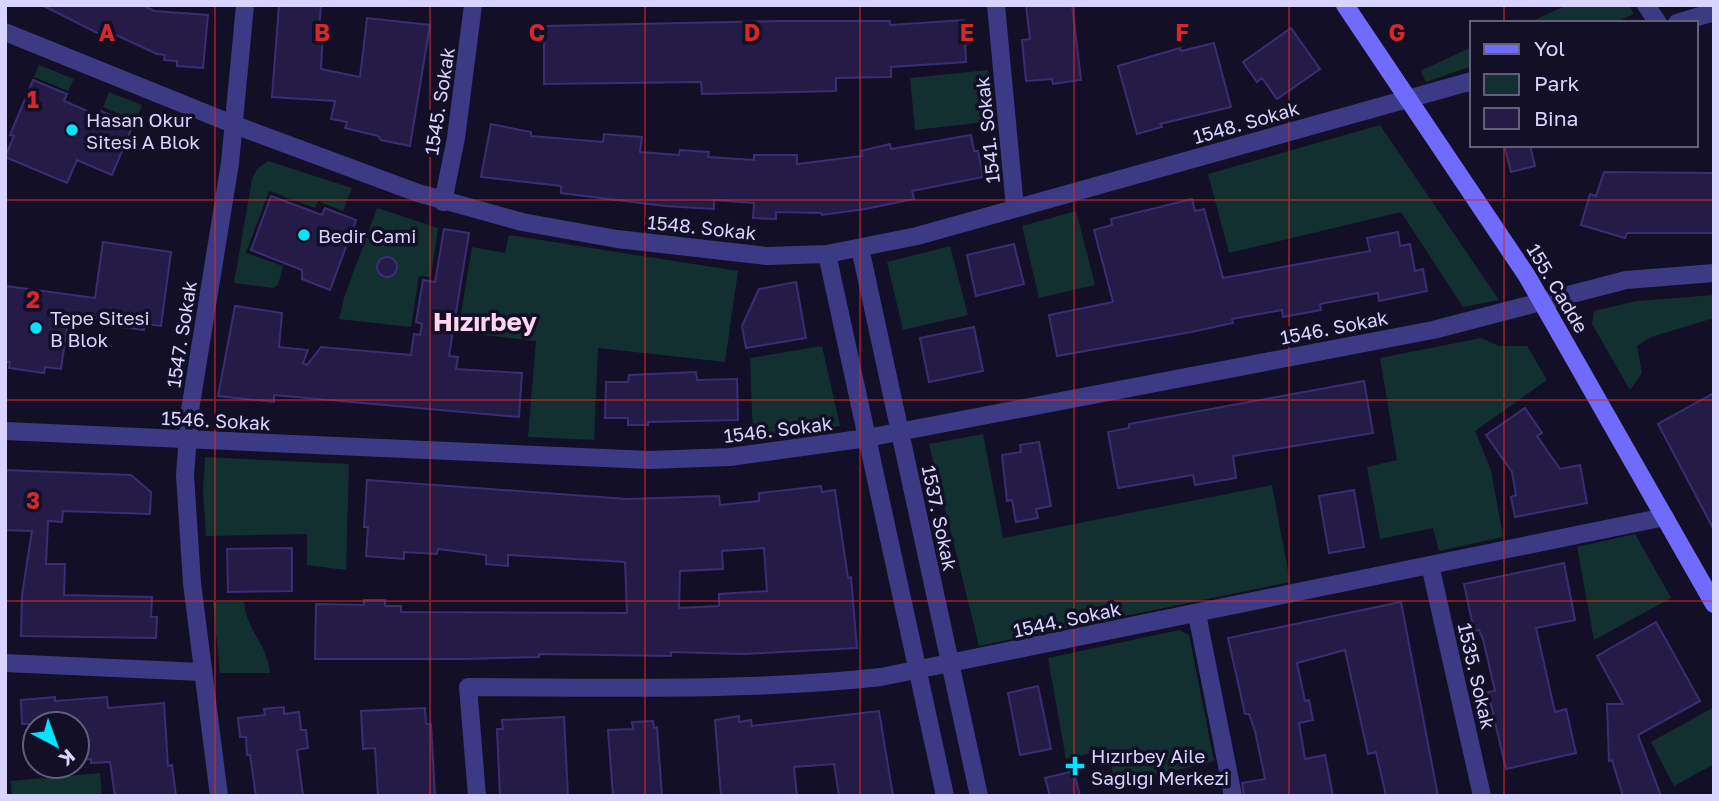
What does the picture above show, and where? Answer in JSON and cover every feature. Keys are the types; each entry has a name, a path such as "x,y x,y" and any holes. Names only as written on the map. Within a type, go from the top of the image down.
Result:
{"street":[{"name":"1547. Sokak","path":"219,796 201,672 186,519 187,440 235,125 244,5"},
{"name":"1545. Sokak","path":"443,202 456,138 473,5"},
{"name":"1541. Sokak","path":"996,5 1015,208"},
{"name":"155. Cadde","path":"1345,5 1543,302 1714,604"},
{"path":"1646,5 1657,21"},
{"path":"1684,21 1714,12"},
{"name":"1548. Sokak","path":"5,32 235,125 443,202 522,222 617,239 767,256 827,254 860,248 1015,208 1470,82"},
{"name":"1537. Sokak","path":"860,248 979,796"},
{"path":"827,254 945,796"},
{"name":"1546. Sokak","path":"5,431 662,460 774,452 900,432 1433,330 1626,280 1714,273"},
{"name":"1544. Sokak","path":"477,796 468,687 802,683 918,671 1665,517"},
{"name":"1535. Sokak","path":"1430,565 1482,796"},
{"path":"1197,614 1233,796"},
{"path":"5,663 201,672"}],"green space":[{"path":"1567,5 1629,5 1634,14 1618,21 1532,21"},
{"path":"1470,48 1470,67 1426,82 1421,72"},
{"path":"39,65 74,79 68,91 34,77"},
{"path":"988,70 994,121 915,130 910,78"},
{"path":"109,92 142,105 136,121 103,107"},
{"path":"1380,125 1499,300 1463,307 1401,212 1229,253 1208,174"},
{"path":"268,161 352,188 343,211 318,201 315,208 269,191 246,253 283,266 278,285 273,288 234,283 252,179 257,169"},
{"path":"377,208 438,228 431,277 419,276 411,327 339,319"},
{"path":"1076,211 1095,285 1039,298 1022,226"},
{"path":"509,235 738,271 725,362 598,348 594,440 528,437 536,341 458,332 472,247 505,253"},
{"path":"950,246 968,315 903,330 887,262"},
{"path":"1714,295 1714,318 1651,337 1637,346 1642,373 1630,390 1592,324 1594,311 1636,301"},
{"path":"1481,338 1499,346 1527,346 1547,380 1475,431 1491,470 1503,537 1439,551 1433,528 1380,539 1367,467 1397,460 1380,358"},
{"path":"822,346 840,426 753,436 750,358"},
{"path":"983,434 1003,538 1272,485 1290,582 979,646 929,444"},
{"path":"205,457 349,464 346,570 307,565 307,534 206,536 203,492"},
{"path":"1635,534 1671,598 1594,640 1577,547"},
{"path":"213,602 244,602 270,673 220,673"},
{"path":"1179,630 1189,635 1214,761 1116,785 1107,749 1066,759 1048,658"},
{"path":"1714,707 1714,764 1674,786 1651,742"},
{"path":"100,773 102,796 12,796 11,781 91,780 91,774"}],"building":[{"path":"42,5 143,5 154,11 208,15 203,68 177,66 177,61 164,60 165,55 157,54 114,34 111,40"},
{"path":"279,5 321,5 321,69 360,77 367,18 430,25 410,146 345,128 347,122 331,119 335,101 272,97"},
{"path":"1026,5 1072,5 1081,80 1053,84 1052,79 1026,81 1022,40 1030,39"},
{"path":"964,20 966,62 891,67 891,77 836,78 836,91 702,94 701,82 544,84 544,26 781,21 890,21 890,25"},
{"path":"1291,28 1320,69 1277,99 1262,78 1257,82 1243,62"},
{"path":"1214,43 1231,107 1160,124 1162,127 1137,134 1118,66 1180,48 1181,51"},
{"name":"Hasan Okur Sitesi A Blok","path":"33,80 67,94 64,101 99,116 101,111 133,125 112,175 77,160 67,183 5,157 14,136 10,135"},
{"path":"491,124 531,132 531,136 603,142 604,134 642,137 640,152 679,155 680,150 709,152 708,157 754,160 754,155 797,155 797,164 862,156 861,151 890,144 891,149 971,135 974,151 978,151 983,177 912,191 914,199 865,209 822,215 776,212 776,219 753,218 754,203 714,200 714,209 665,206 561,193 561,186 481,177"},
{"path":"1505,147 1530,147 1535,166 1511,172"},
{"path":"1604,172 1714,173 1714,233 1627,233 1625,238 1581,225 1590,194 1596,196"},
{"name":"Bedir Cami","path":"271,196 322,215 325,208 356,220 330,290 302,279 302,270 251,250"},
{"path":"1192,199 1195,211 1204,209 1223,278 1370,251 1367,238 1398,232 1400,246 1410,244 1415,271 1423,269 1427,291 1379,301 1378,293 1320,304 1321,310 1283,317 1282,310 1232,319 1233,323 1191,332 1057,356 1049,315 1113,302 1094,230 1112,225 1111,219"},
{"path":"444,229 469,233 449,356 458,357 456,369 522,373 519,417 274,395 274,402 218,396 235,306 282,313 279,347 308,350 303,363 307,365 321,347 411,355 414,334 420,335 422,324 416,322 423,280 435,282"},
{"path":"103,242 171,252 161,326 144,324 144,330 108,325 109,319 69,314 61,369 45,367 44,373 9,368 10,362 5,362 5,286 95,298"},
{"path":"1014,244 1024,284 976,296 967,255"},
{"path":"387,257 394,260 397,267 394,274 387,277 380,274 377,267 380,260"},
{"path":"796,282 806,338 746,348 742,326 759,289"},
{"path":"974,327 983,371 929,382 920,338"},
{"path":"696,372 697,380 737,379 738,420 628,425 628,418 605,418 606,382 628,382 629,375"},
{"path":"1364,381 1373,433 1233,456 1236,478 1195,485 1193,475 1118,488 1108,432 1129,428 1129,424"},
{"path":"1714,393 1714,530 1658,424"},
{"path":"1525,408 1542,433 1537,436 1560,469 1580,465 1587,503 1515,517 1511,497 1516,495 1512,472 1486,435"},
{"path":"1039,442 1051,506 1036,509 1038,518 1016,522 1012,500 1007,501 1002,455 1021,452 1020,445"},
{"path":"5,470 131,475 151,492 150,514 63,511 62,522 48,521 46,564 65,564 64,595 152,597 151,617 157,617 156,638 21,636 22,595 32,531 5,530"},
{"path":"367,480 627,499 719,496 720,505 759,501 759,493 821,486 822,492 835,490 848,578 851,577 857,648 744,654 671,652 671,656 539,654 539,657 465,659 315,659 316,604 364,605 364,600 385,600 385,606 401,606 401,612 627,613 625,562 508,555 508,566 486,564 486,555 438,549 437,554 404,552 404,559 366,556 368,527 364,527","holes":["764,548 767,591 719,594 719,606 679,608 680,571 723,569 722,551"]},
{"path":"1354,490 1364,547 1329,553 1319,496"},
{"path":"292,548 292,591 228,592 227,549"},
{"path":"1564,563 1575,620 1536,628 1555,712 1566,709 1576,753 1506,769 1488,692 1495,691 1483,639 1479,630 1474,631 1464,584"},
{"path":"1401,602 1438,796 1386,796 1376,752 1368,754 1345,650 1297,663 1305,701 1309,700 1313,720 1299,723 1305,759 1325,755 1333,796 1244,796 1242,783 1265,779 1255,731 1249,714 1245,714 1228,638"},
{"path":"1656,622 1700,701 1638,735 1661,796 1623,796 1612,760 1609,761 1607,704 1623,704 1597,656"},
{"path":"1038,686 1051,749 1020,755 1008,693"},
{"path":"55,697 55,701 107,697 108,708 164,703 168,766 172,765 176,796 115,796 110,762 91,763 91,710 21,710 21,700"},
{"path":"284,707 284,714 299,712 301,730 306,730 308,748 297,750 303,796 256,796 246,737 240,737 238,718 265,715 264,709"},
{"path":"425,708 426,724 431,724 435,796 378,796 375,748 363,749 361,711"},
{"path":"879,711 893,796 839,796 834,764 794,767 797,796 721,796 715,720 739,716 739,722 751,720 752,726"},
{"path":"564,717 568,796 500,796 497,729 503,729 502,720"},
{"path":"653,721 654,728 657,727 662,796 613,796 608,730 633,729 632,722"},
{"path":"1074,771 1080,796 1050,796 1045,778"}],"place":[{"name":"Hasan Okur Sitesi A Blok","path":"72,130"},
{"name":"Bedir Cami","path":"304,235"},
{"name":"Tepe Sitesi B Blok","path":"36,328"},
{"name":"Hızırbey Aile Sağlığı Merkezi","path":"1075,766"}],"district":[{"name":"Hızırbey","path":"485,321"}]}
